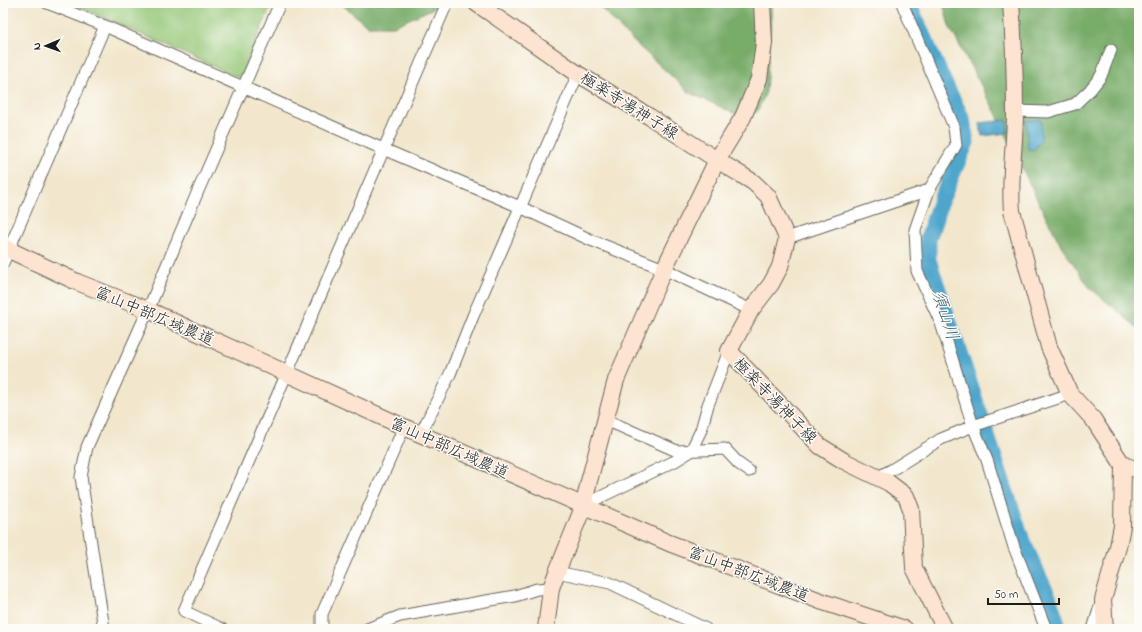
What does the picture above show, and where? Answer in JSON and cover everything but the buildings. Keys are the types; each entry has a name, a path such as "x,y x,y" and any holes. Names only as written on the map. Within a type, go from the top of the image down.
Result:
{"street":[{"path":"104,629 81,477 87,447 148,310 280,3"},
{"path":"222,629 184,611 286,372 447,3"},
{"name":"極楽寺湯神子線","path":"476,3 578,74 650,117 753,182 768,196 787,238 780,267 771,284 751,310 729,351 820,446 844,461 889,483 906,496 911,509 914,568 945,629"},
{"path":"546,629 551,588 584,505 616,380 664,269 717,160 743,117 759,79 764,43 762,3"},
{"path":"902,3 954,127 956,145 928,190 916,230 917,271 941,323 973,426 987,460 1014,547 1046,629"},
{"path":"1010,3 1013,32 1015,111 1011,193 1012,211 1049,347 1070,394 1093,419 1123,465 1122,526 1118,547 1093,629"},
{"path":"53,4 383,149 520,207 593,241 664,269 751,310"},
{"path":"5,253 104,26"},
{"path":"1015,111 1048,112 1075,104 1090,90 1101,76 1111,50"},
{"path":"421,434 450,374 473,316 578,74"},
{"path":"787,238 928,190"},
{"name":"富山中部広域農道","path":"5,253 148,310 404,427 683,548 823,602 905,629"},
{"path":"584,505 675,461 691,451 701,430 708,405 729,351"},
{"path":"878,477 941,439 973,426 1070,394"},
{"path":"606,420 677,451 725,449 739,464 749,471"},
{"path":"322,629 322,614 404,427"},
{"path":"1123,465 1139,470"},
{"path":"557,572 610,584 706,629"},
{"path":"367,629 400,616 515,596 537,589 551,588"},
{"path":"1103,600 1105,629"}],"green space":[{"path":"71,3 272,3 240,78"},
{"path":"340,3 445,3 394,26 368,26"},
{"path":"596,3 772,3 766,92 757,112 738,115 690,93 632,40"},
{"path":"943,3 1139,3 1139,329 1089,287 1060,244 995,111 949,26"}],"water":[{"path":"1041,119 1041,140 1034,150 1028,149 1026,121"},
{"path":"1007,120 1008,133 982,136 980,123"}],"waterway":[{"name":"須山川","path":"908,3 962,119 966,142 941,200 928,239 928,260 1022,541 1048,597 1059,629"}]}
